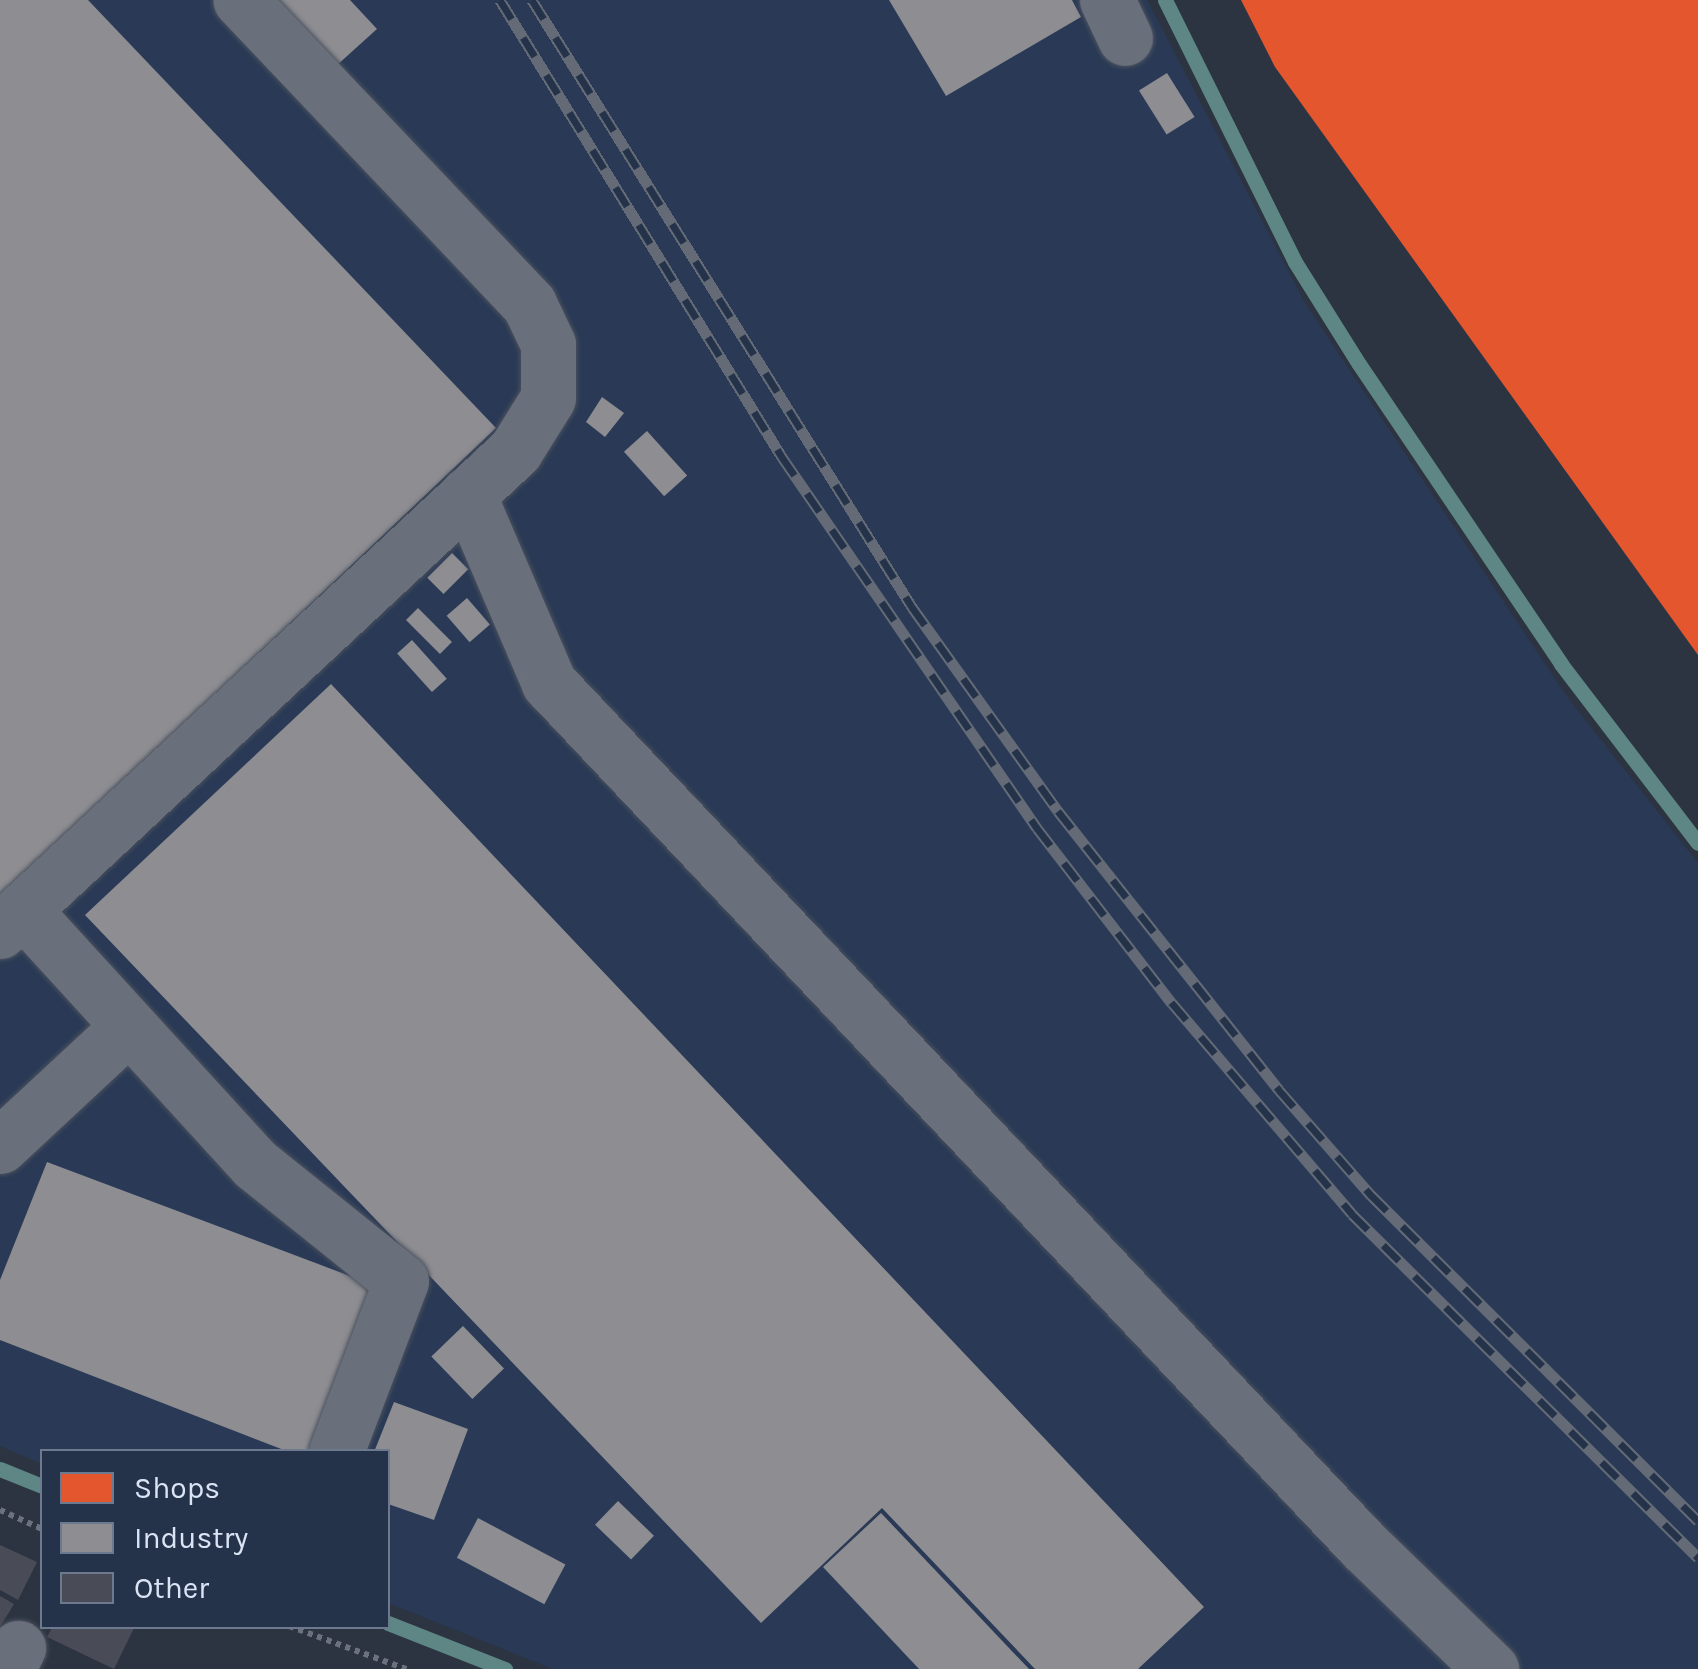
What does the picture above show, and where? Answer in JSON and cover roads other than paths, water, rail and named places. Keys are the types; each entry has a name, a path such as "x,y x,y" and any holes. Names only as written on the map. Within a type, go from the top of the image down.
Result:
{"lane":[{"path":"241,0 529,304 548,344 548,398 536,425 468,494 12,921 129,1026 254,1164 401,1281 337,1449"},
{"path":"468,494 549,683 1364,1546 1491,1669"},
{"path":"0,1146 129,1026"}],"waterway":[{"path":"1165,0 1295,262 1359,364 1561,664 1698,843"},
{"path":"0,1469 40,1485"},
{"path":"390,1624 505,1669"}],"railway":[{"path":"500,0 782,457 1037,828 1172,1003 1352,1214 1698,1558"},
{"path":"532,0 912,607 1058,811 1279,1090 1371,1195 1698,1521"}]}
